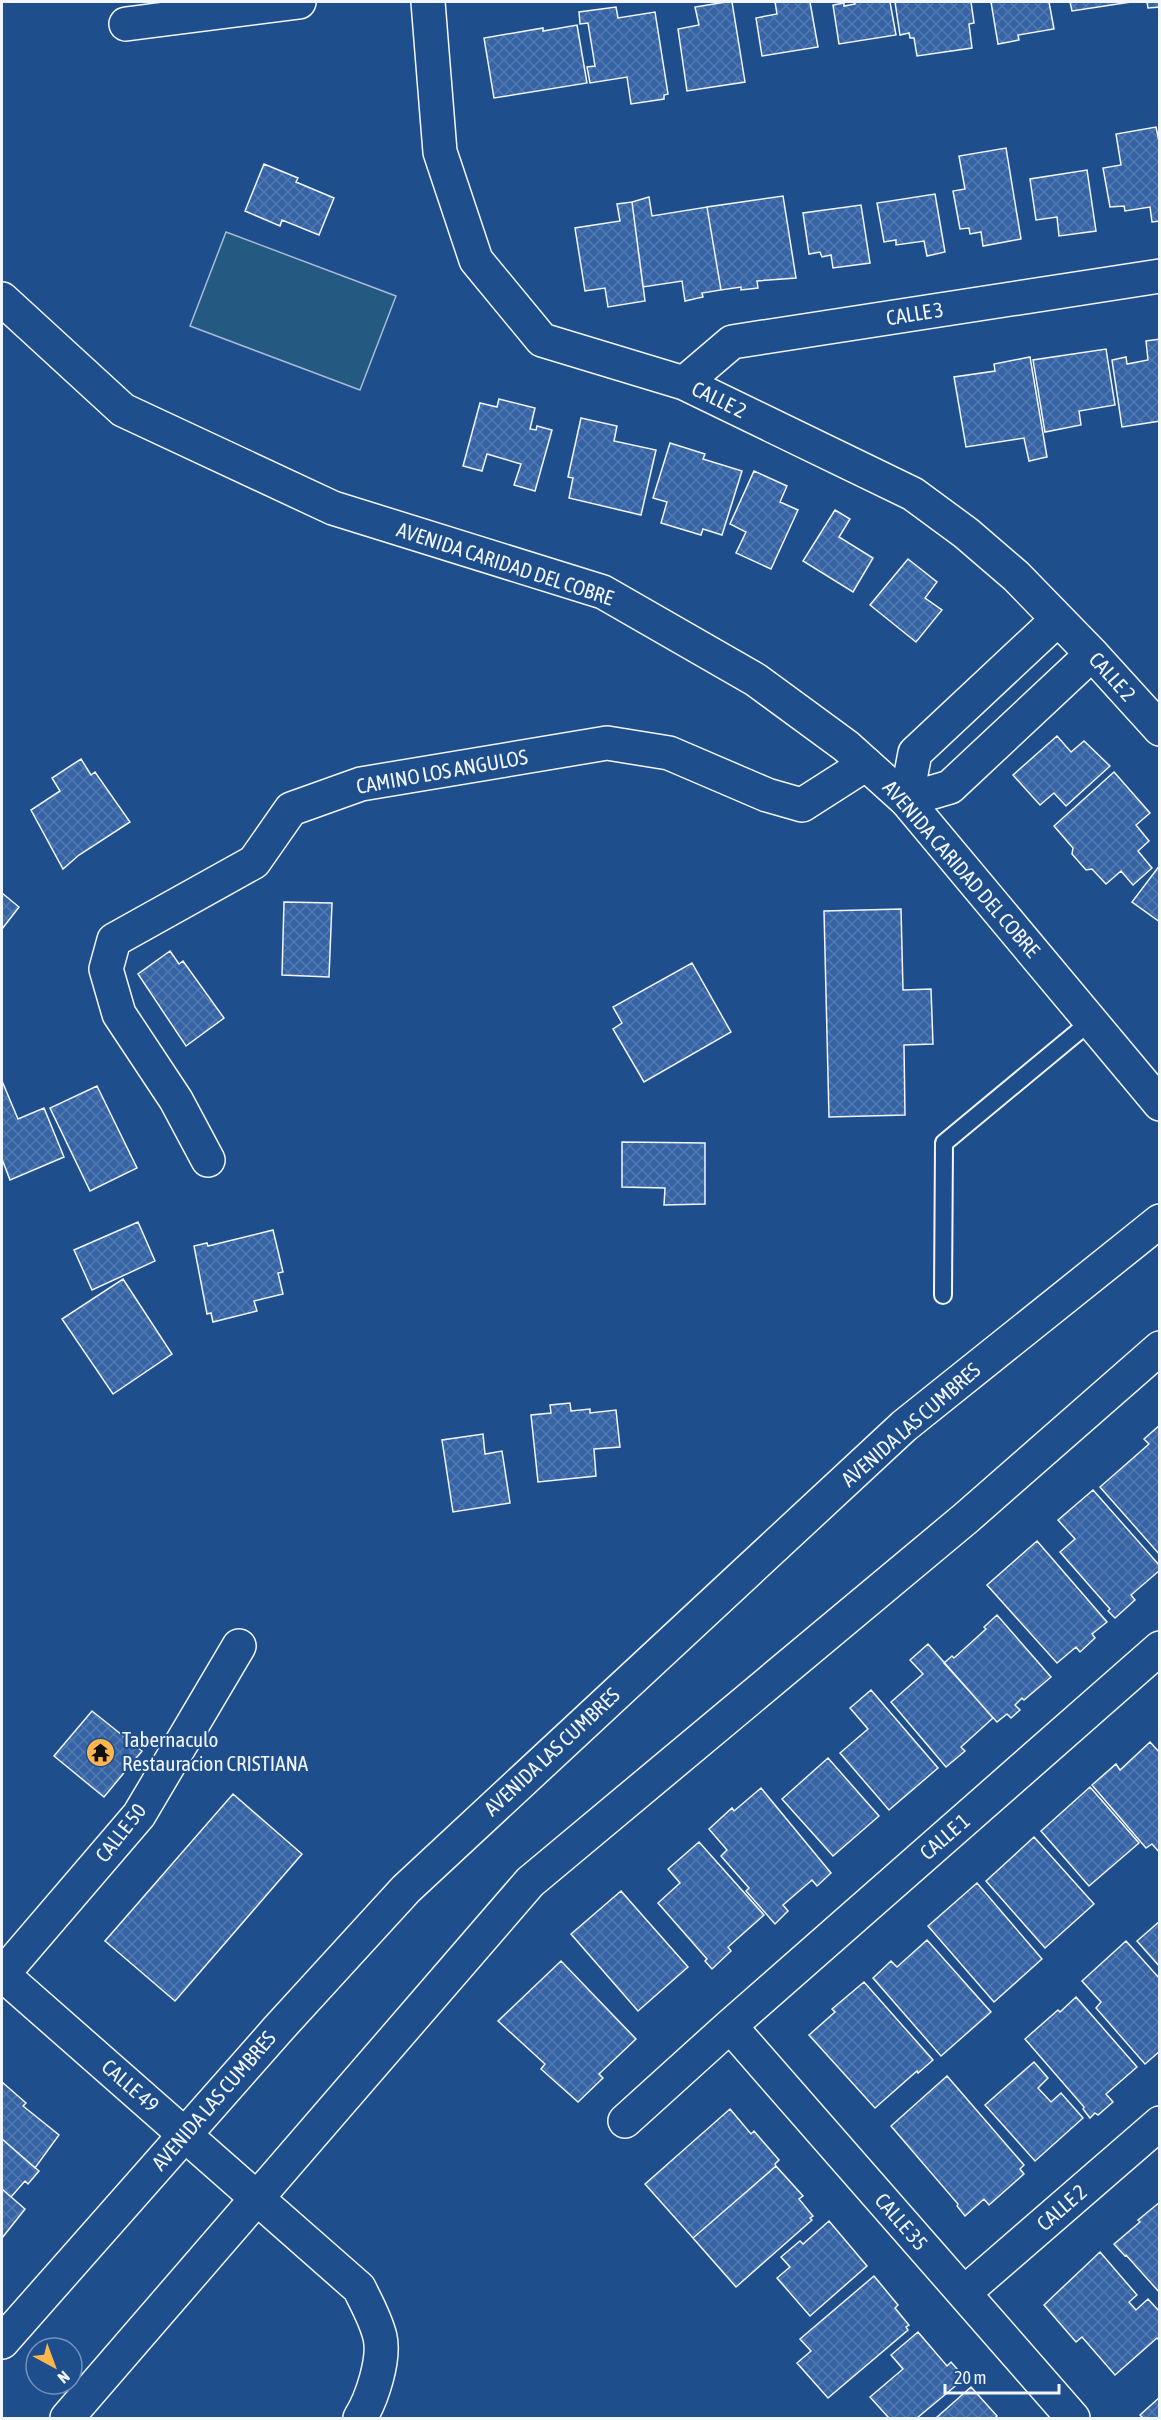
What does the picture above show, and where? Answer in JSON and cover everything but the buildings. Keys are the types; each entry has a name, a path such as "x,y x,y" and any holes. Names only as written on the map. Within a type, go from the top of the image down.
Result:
{"main road":[{"path":"126,24 299,2"},
{"name":"CALLE 2","path":"428,2 440,152 476,261 542,340 684,383 913,494 966,533 1016,576 1092,654 1160,729"},
{"name":"CALLE 3","path":"684,383 732,342 1160,276"},
{"name":"AVENIDA CARIDAD DEL COBRE","path":"2,299 123,410 333,508 603,592 756,680 846,746 906,800 1160,1104"},
{"path":"1058,619 915,753 906,800 950,787 1092,654"},
{"name":"CAMINO LOS ANGULOS","path":"208,1160 176,1100 119,1014 106,969 114,939 254,862 291,809 361,784 607,743 669,753 767,795 802,805 866,764"},
{"name":"AVENIDA LAS CUMBRES","path":"2,2342 278,2029 405,1889 904,1426 1160,1221"},
{"path":"67,2418 530,1882 966,1518 1160,1348"},
{"name":"CALLE 50","path":"2,1975 139,1815 239,1646"},
{"name":"CALLE 1","path":"625,2121 1160,1648"},
{"name":"CALLE 49","path":"2,1975 359,2288 372,2313 381,2338 378,2375 369,2405 360,2418"},
{"name":"CALLE 35","path":"730,2026 1072,2418"},
{"name":"CALLE 2","path":"964,2293 1160,2123"}],"lane":[{"path":"943,1295 944,1143 1091,1021"}],"shaded area":[{"path":"226,232 396,296 360,390 190,326"}],"place":[{"name":"Tabernaculo Restauracion CRISTIANA","path":"101,1752"}]}
